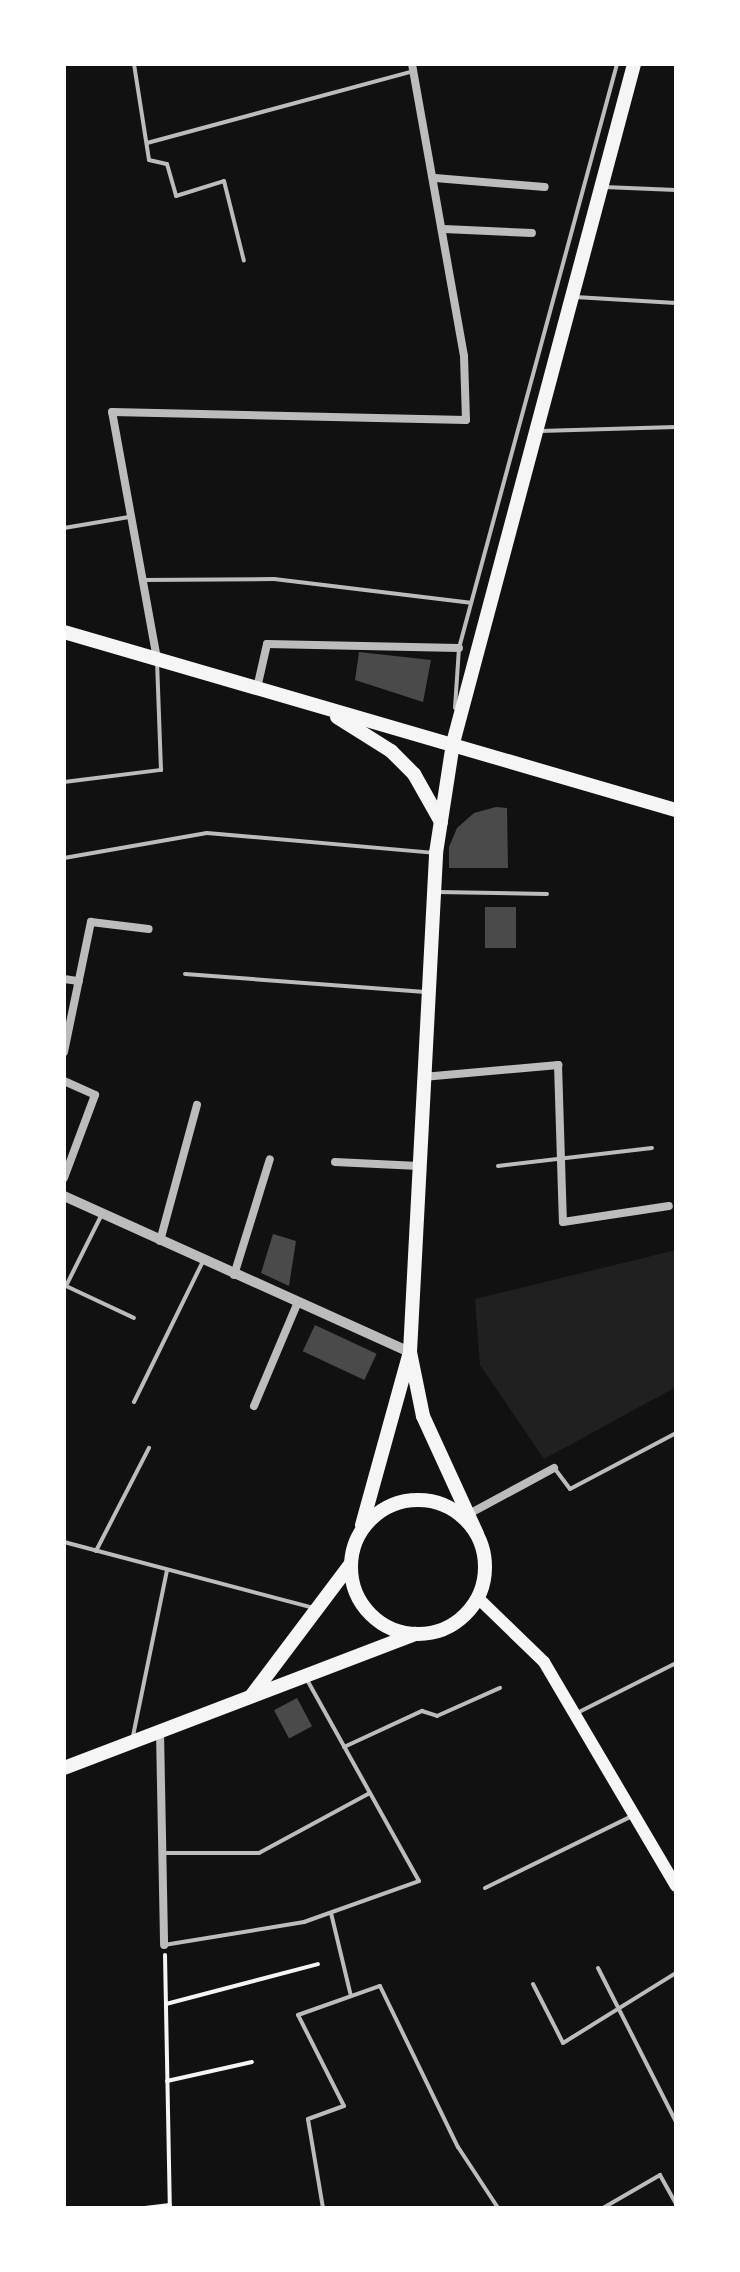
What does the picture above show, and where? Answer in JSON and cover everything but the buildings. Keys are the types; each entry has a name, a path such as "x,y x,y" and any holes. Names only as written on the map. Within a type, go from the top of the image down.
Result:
{"main road":[{"path":"249,1698 350,1565 410,1352 436,853 453,743 634,64"},
{"path":"64,632 676,810"},
{"path":"304,702 391,751 414,774 441,822"},
{"path":"64,1768 415,1634 452,1625 478,1598 485,1577 477,1534 423,1416 410,1352"},
{"path":"360,1531 396,1502 419,1499 463,1516 477,1534"},
{"path":"350,1565 361,1604 385,1625 415,1634"},
{"path":"478,1598 544,1662 675,1881"}],"street":[{"path":"157,659 112,412 466,420 464,356 435,178 413,68"},
{"path":"435,178 545,187"},
{"path":"444,229 532,233"},
{"path":"257,688 267,644 459,648"},
{"path":"64,1052 91,922 149,929"},
{"path":"64,979 79,981"},
{"path":"423,1077 558,1065 563,1222 669,1206"},
{"path":"64,1081 95,1095 64,1178"},
{"path":"160,1241 197,1105"},
{"path":"234,1275 270,1159"},
{"path":"335,1162 419,1166"},
{"path":"64,1196 297,1304 410,1352"},
{"path":"254,1406 297,1304"},
{"path":"466,1515 554,1468"},
{"path":"160,1732 164,1945"}],"lane":[{"path":"134,64 149,160 167,164 176,196 224,181 244,261"},
{"path":"453,743 459,648 617,64"},
{"path":"147,143 413,68"},
{"path":"601,186 676,190"},
{"path":"572,297 676,303"},
{"path":"537,431 676,427"},
{"path":"64,528 131,516"},
{"path":"143,580 274,579 471,603"},
{"path":"64,782 161,770 157,659"},
{"path":"64,858 207,833 436,853"},
{"path":"435,892 547,894"},
{"path":"185,974 428,992"},
{"path":"498,1166 561,1162 652,1148"},
{"path":"102,1214 66,1286 134,1318"},
{"path":"134,1402 203,1261"},
{"path":"554,1468 570,1489 676,1433"},
{"path":"96,1551 149,1448"},
{"path":"64,1542 318,1610"},
{"path":"132,1742 167,1570"},
{"path":"575,1714 676,1663"},
{"path":"164,1945 304,1922 419,1881 305,1676"},
{"path":"344,1747 422,1711 437,1716 500,1688"},
{"path":"163,1853 259,1853 370,1793"},
{"path":"485,1888 635,1815"},
{"path":"331,1912 351,1996"},
{"path":"598,1968 676,2122"},
{"path":"533,1984 563,2043 620,2011 676,1973"},
{"path":"323,2208 308,2119 344,2106 298,2015 380,1986 458,2147 498,2208"},
{"path":"603,2208 660,2175 676,2204"}],"path":[{"path":"145,2208 170,2206 164,1945"},
{"path":"166,2004 318,1964"},
{"path":"167,2081 252,2062"}],"shaded area":[{"path":"676,1250 676,1387 544,1459 480,1365 475,1299"}]}
